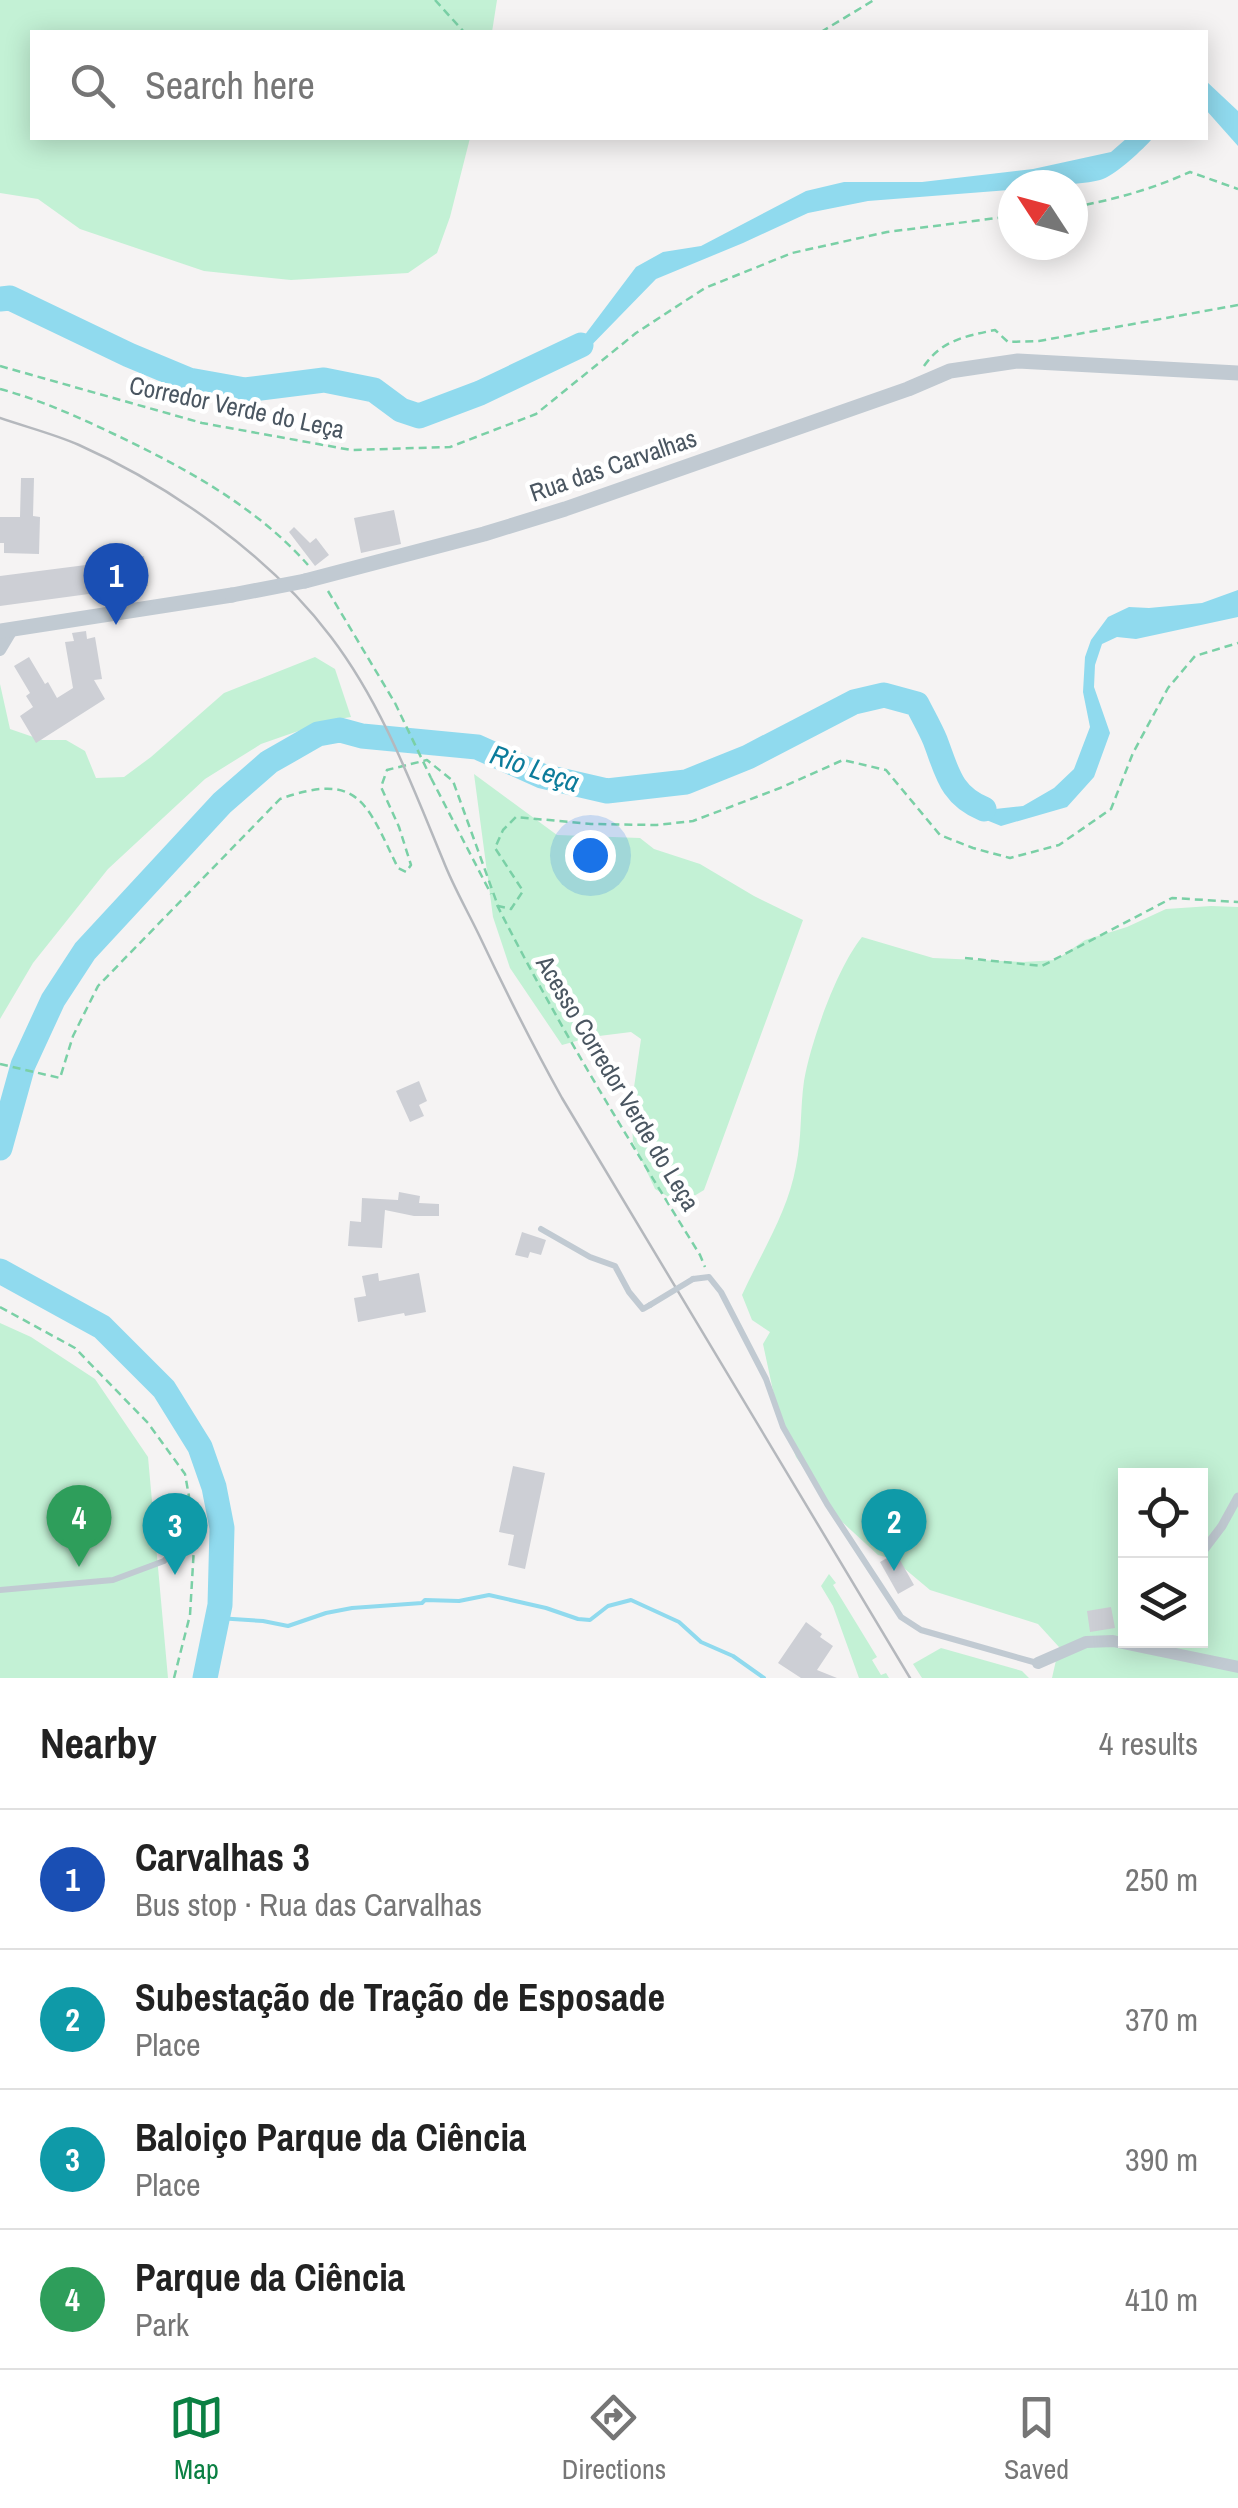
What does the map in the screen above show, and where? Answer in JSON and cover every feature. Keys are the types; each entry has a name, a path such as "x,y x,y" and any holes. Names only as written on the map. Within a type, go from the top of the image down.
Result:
{"street":[{"name":"Rua das Carvalhas","path":"6,631 312,579 484,534 950,372 1018,361 1238,373"},
{"path":"0,650 6,631"},
{"path":"1208,1545 1238,1497"},
{"path":"1038,1663 1086,1642 1118,1641"},
{"path":"1161,1648 1238,1667"}],"lane":[{"path":"541,1229 590,1258 615,1266 643,1309 693,1279 709,1277 721,1292 766,1379 783,1427 827,1504 901,1617 921,1630 1038,1663"},
{"path":"0,1590 113,1580 164,1561 195,1528"}],"path":[{"path":"435,0 462,30"},
{"path":"824,30 874,0"},
{"path":"1088,205 1111,201 1190,172 1238,189"},
{"name":"Corredor Verde do Leça","path":"0,366 202,423 332,447 350,450 450,446 536,414 636,334 705,288 792,253 886,232 998,218"},
{"path":"908,388 935,350 965,337 995,330 1008,342 1038,341 1238,304"},
{"name":"Corredor Verde do Leça","path":"0,390 70,413 159,456 231,498 291,545 394,703 498,906"},
{"path":"0,1064 60,1078 73,1036 98,986 280,798 306,790 335,788 351,793 368,810 398,868 406,872 411,865 400,827 381,787 386,770 428,760 453,781 498,906 511,909 523,891 496,848 503,830 516,817 591,824 693,821 843,760 886,770 940,835 1010,858 1059,846 1111,808 1168,688 1196,656 1238,642"},
{"path":"965,958 1042,966 1172,898 1238,902"},
{"name":"Acesso Corredor Verde do Leça","path":"498,906 531,974 700,1255 709,1277"},
{"path":"0,1307 75,1348 148,1422 185,1474 195,1528 190,1615 174,1678"}],"green space":[{"path":"0,0 497,0 492,30 30,30 30,140 469,140 437,253 408,273 291,280 204,271 80,229 38,199 0,193"},
{"path":"315,657 335,669 351,717 327,721 261,744 205,779 108,869 33,963 0,1019 0,684 10,729 42,740 66,740 85,751 96,778 124,777 224,693"},
{"path":"474,774 557,835 640,838 654,849 700,864 803,920 704,1190 681,1204 655,1189 633,1142 631,1108 641,1039 631,1032 562,1045 510,968 493,917"},
{"path":"1238,907 1238,1678 1052,1678 1059,1647 1038,1624 930,1590 893,1559 878,1555 840,1520 796,1457 775,1400 763,1344 770,1332 752,1320 742,1295 792,1183 812,1046 843,967 862,937 933,958 1023,962 1056,960 1085,940 1166,909"},
{"path":"0,1323 31,1337 95,1379 148,1457 168,1678 0,1678"},
{"path":"829,1574 877,1657 872,1660 881,1675 886,1673 889,1678 859,1678 833,1606 821,1586"},
{"path":"941,1648 1022,1671 1029,1678 922,1678 913,1664"}],"water":[{"path":"1208,83 1238,111 1238,146 1208,112"},
{"path":"1125,140 1151,140 1116,172 1095,181 1088,182 1088,170 1024,170 1111,152"},
{"path":"998,173 998,191 868,201 808,213 656,279 579,358 551,370 551,353 584,336 636,267 663,252 701,246 806,191 844,182 922,182"},
{"path":"1238,590 1238,617 1136,639 1117,637 1102,644 1095,665 1094,687 1110,733 1094,777 1067,807 1001,826 974,815 953,791 959,788 995,809 1023,806 1054,788 1074,769 1090,727 1083,692 1085,657 1091,640 1108,617 1129,607 1202,603"}],"building":[{"path":"21,478 34,478 33,516 40,517 39,554 4,553 4,543 0,543 0,517 20,517"},
{"path":"394,510 401,544 361,553 354,518"},
{"path":"294,527 310,543 316,538 329,555 315,566 289,532"},
{"path":"129,545 131,558 144,556 148,586 0,606 0,576 117,561 115,547"},
{"path":"86,631 87,639 95,637 102,679 94,680 105,699 36,743 20,716 33,707 26,696 30,693 14,666 29,657 57,698 73,688 65,642 74,641 72,633"},
{"path":"419,1081 427,1101 419,1105 424,1116 410,1122 396,1091"},
{"path":"399,1192 420,1196 419,1203 439,1204 439,1216 385,1210 382,1248 348,1246 350,1221 361,1222 362,1198 398,1200"},
{"path":"522,1232 546,1240 541,1255 515,1255"},
{"path":"378,1273 379,1281 419,1273 426,1312 358,1322 354,1298 366,1296 362,1276"},
{"path":"513,1466 545,1473 525,1569 508,1565 514,1535 499,1532"},
{"path":"896,1553 914,1585 898,1594 880,1562"},
{"path":"1111,1607 1115,1628 1090,1632 1087,1611"},
{"path":"806,1622 833,1646 817,1670 837,1678 801,1678 778,1663"}],"waterway":[{"name":"Rio Leça","path":"0,299 10,298 189,380 245,390 324,380 374,390 401,410 419,416 480,393 581,345"},
{"name":"Rio Leça","path":"0,1148 23,1065 53,1000 85,951 222,803 269,762 318,734 340,730 362,736 477,747 542,776 607,791 686,782 748,757 854,702 884,695 917,704 951,781 964,797 984,809"},
{"name":"Rio Leça","path":"0,1271 102,1327 164,1389 200,1447 214,1487 222,1528 220,1605 205,1678"},
{"path":"217,1618 288,1626 352,1608 425,1600 459,1601 489,1595 590,1620 608,1606 631,1600 679,1622 701,1642 733,1656 764,1678"}],"tram line":[{"path":"0,418 79,445 183,502 249,551 331,637 366,689 456,889 562,1098 910,1678"}],"place":[{"name":"Carvalhas 3","path":"116,625"},
{"name":"Parque da Ciência","path":"79,1567"},
{"name":"Subestação de Tração de Esposade","path":"894,1571"},
{"name":"Baloiço Parque da Ciência","path":"175,1575"}]}
